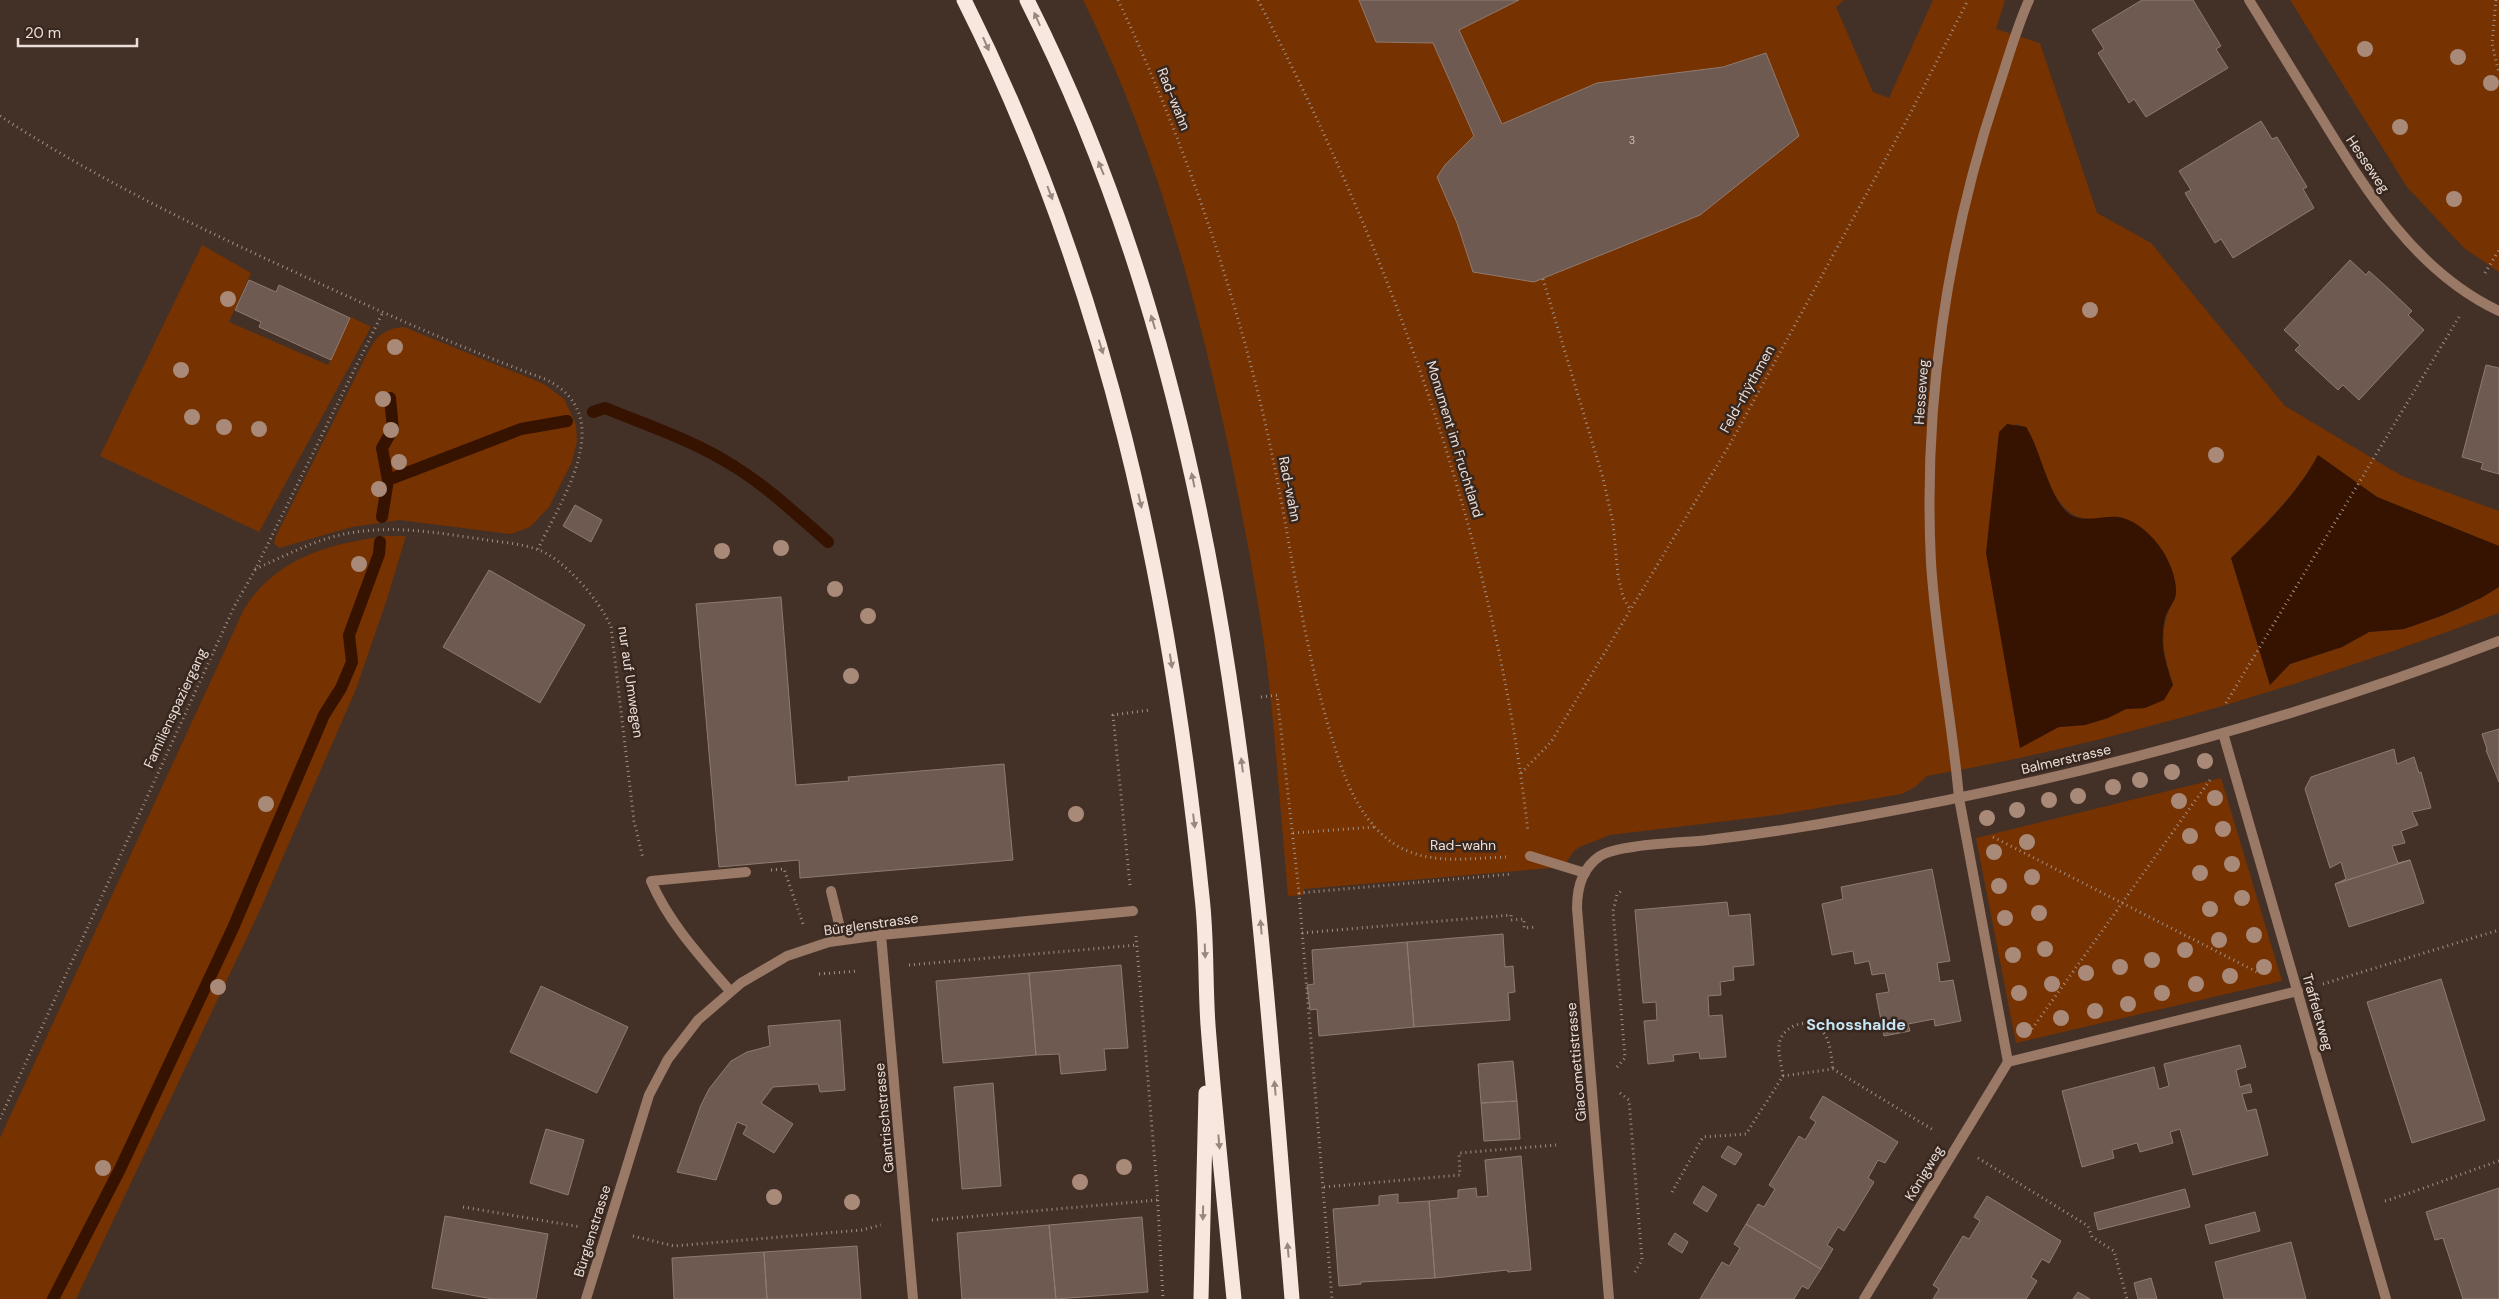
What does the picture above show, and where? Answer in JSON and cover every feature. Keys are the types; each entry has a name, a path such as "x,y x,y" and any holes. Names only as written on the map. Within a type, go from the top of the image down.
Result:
{"highway":[{"path":"964,0 1019,117 1051,196 1108,367 1130,454 1167,629 1187,766 1203,902 1208,1024 1234,1299"},
{"path":"1027,0 1071,95 1134,262 1175,403 1204,527 1221,619 1242,759 1258,894 1292,1299"},
{"path":"1201,1299 1208,1024"}],"street":[{"name":"Hesseweg","path":"2008,1062 1959,798 1937,634 1931,563 1932,419 1937,358 1956,247 1981,143 2029,0"},
{"name":"Hesseweg","path":"2249,0 2357,175 2383,211 2432,266 2471,296 2499,311"},
{"name":"Balmerstrasse","path":"1585,873 1600,857 1626,849 1780,830 1959,798 2071,773 2223,733 2321,702 2499,641"},
{"name":"Traffeletweg","path":"2223,733 2386,1299"},
{"path":"1530,856 1585,873"},
{"path":"730,992 675,926 660,902 651,881 746,872"},
{"name":"Giacomettistrasse","path":"1585,873 1579,888 1578,924 1609,1299"},
{"path":"831,891 843,940"},
{"name":"Bürglenstrasse","path":"586,1299 642,1113 655,1082 668,1059 698,1020 730,992 772,963 811,947 843,940 882,934 1133,911"},
{"name":"Gantrischstrasse","path":"882,934 913,1299"},
{"path":"2008,1062 2298,991"},
{"name":"Königweg","path":"1864,1299 2008,1062"}],"path":[{"name":"Rad-wahn","path":"1118,0 1140,46 1179,141 1216,250 1260,404 1278,484 1319,694 1344,775 1362,810 1374,827 1394,846 1415,855 1437,860 1530,856"},
{"name":"Monument im Fruchtland","path":"1258,0 1331,147 1389,284 1446,450 1476,556 1502,667 1521,773 1530,856"},
{"name":"Feld-rhÿthmen","path":"1521,773 1551,742 1730,444 1904,125 1968,0"},
{"path":"2496,0 2492,44 2499,73"},
{"path":"0,116 137,196 265,259 383,312 545,379 569,394 581,419 582,448 573,476 538,549"},
{"path":"1543,279 1603,478 1613,523 1618,575 1623,597 1631,611"},
{"path":"2244,671 2471,296"},
{"name":"Familienspaziergang","path":"0,1119 234,607 255,570 383,312"},
{"name":"nur auf Umwegen","path":"255,570 314,543 369,530 397,529 432,532 538,549 581,583 601,606 611,627 634,821 639,847 651,881"},
{"path":"1286,766 1299,893 1332,1299"},
{"path":"2008,1062 2215,773"},
{"path":"1123,818 1137,945 1158,1200 1163,1299"},
{"path":"1293,833 1374,827"},
{"path":"1992,836 2266,977 2298,991"},
{"path":"777,870 784,869 821,974"},
{"path":"1299,893 1513,874"},
{"path":"1618,1075 1617,1066 1625,1058 1613,910 1617,895 1622,890"},
{"path":"1302,933 1511,915 1511,920 1524,919 1524,928 1537,927"},
{"path":"2330,982 2499,930"},
{"path":"814,975 834,975 885,967 1137,945"},
{"path":"1672,1192 1703,1137 1746,1134 1783,1076 1779,1045 1788,1031 1804,1023 1813,1024 1822,1030 1828,1040 1833,1069"},
{"path":"1783,1076 1833,1069 2088,1226 2092,1237 2114,1251 2127,1299"},
{"path":"1619,1084 1620,1094 1629,1100 1642,1260 1634,1270 1635,1278"},
{"path":"1324,1187 1460,1175 1458,1153 1556,1145"},
{"path":"2392,1199 2424,1190 2437,1182 2499,1161"},
{"path":"632,1236 674,1246 862,1230 907,1222 1158,1200"},
{"path":"463,1206 606,1232"},
{"path":"629,1245 635,1226"}],"shaded area":[{"path":"1083,0 1844,0 1836,7 1873,92 1889,98 1933,0 2005,0 1996,29 2040,43 2097,213 2151,243 2285,406 2402,476 2499,511 2499,546 2377,497 2318,455 2300,484 2267,522 2231,558 2270,685 2290,664 2342,647 2369,632 2404,629 2441,616 2461,608 2499,587 2499,613 2359,663 2216,708 2072,746 1927,776 1915,787 1902,794 1777,815 1610,835 1574,851 1563,867 1304,889 1304,895 1288,896 1267,665 1255,585 1230,454 1203,338 1171,222 1131,109","holes":["2015,424 2026,427 2032,437 2047,477 2060,502 2068,511 2079,517 2095,519 2122,517 2175,598 2169,610 2164,631 2164,651 2173,685 2145,708 2126,709 2108,718 2085,725 2059,727"]},
{"path":"2290,0 2499,0 2499,272 2464,248 2407,187"},
{"path":"202,245 251,273 229,322 328,365 351,317 371,327 259,532 100,456"},
{"path":"404,327 544,384 564,399 576,424 577,441 572,462 549,507 530,527 511,534 399,520 352,527 279,548 274,543 276,536 368,352 382,334 392,329"},
{"path":"2007,424 2026,427 2036,447 2049,483 2060,504 2067,512 2073,516 2087,519 2123,518 2137,525 2151,536 2167,558 2174,577 2176,590 2175,598 2167,613 2163,627 2164,653 2173,685 2164,700 2145,708 2126,709 2108,718 2085,725 2059,727 2020,748 1986,553 1999,432"},
{"path":"2318,455 2377,497 2499,546 2499,587 2481,598 2441,616 2404,629 2369,632 2342,647 2290,664 2270,685 2231,558 2290,497 2310,470"},
{"path":"386,536 406,536 387,599 356,689 260,910 76,1299 0,1299 0,1138 244,609 257,591 288,565 306,556 344,543"},
{"path":"2221,778 2282,981 2016,1043 1976,838"}],"building":[{"path":"1359,0 1519,0 1459,30 1502,124 1597,83 1723,67 1766,53 1799,136 1700,215 1534,282 1473,272 1457,223 1437,177 1445,165 1474,136 1433,43 1376,42"},
{"path":"2142,0 2193,0 2221,46 2216,49 2228,68 2146,117 2134,99 2129,103 2098,53 2104,49 2092,30"},
{"path":"2261,121 2272,139 2277,137 2307,187 2303,189 2314,208 2233,258 2221,239 2215,243 2185,193 2191,190 2179,171"},
{"path":"2350,260 2366,275 2369,271 2391,291 2412,311 2408,315 2424,330 2359,400 2343,385 2338,390 2295,350 2300,345 2284,330"},
{"path":"249,280 276,292 279,285 350,318 331,360 259,327 261,322 235,310"},
{"path":"2486,365 2499,368 2499,474 2481,469 2483,463 2462,457"},
{"path":"575,505 602,520 591,542 563,526"},
{"path":"489,570 585,625 540,703 443,647"},
{"path":"781,597 796,785 849,781 848,777 1004,764 1013,860 800,878 799,860 719,867 696,604"},
{"path":"2499,729 2499,782 2486,750 2482,734"},
{"path":"2394,749 2397,764 2414,757 2419,773 2421,772 2431,808 2412,812 2418,825 2401,831 2405,843 2392,846 2398,863 2410,860 2335,884 2346,879 2341,862 2330,868 2305,789 2311,777"},
{"path":"2410,860 2424,903 2349,927 2335,884"},
{"path":"1932,869 1950,961 1937,963 1940,982 1953,980 1961,1021 1935,1026 1934,1019 1908,1024 1910,1031 1884,1036 1876,994 1889,992 1885,973 1872,975 1869,961 1855,964 1853,951 1832,955 1822,904 1843,899 1841,887"},
{"path":"1727,902 1729,916 1750,914 1754,965 1733,967 1734,980 1720,982 1721,995 1708,996 1709,1016 1722,1015 1726,1057 1700,1059 1699,1052 1673,1055 1674,1061 1648,1064 1644,1021 1657,1020 1656,1002 1643,1003 1635,910"},
{"path":"1503,934 1505,967 1513,966 1515,992 1508,993 1510,1020 1414,1027 1407,942"},
{"path":"1407,942 1414,1027 1319,1036 1317,1009 1310,1010 1307,985 1314,984 1312,950"},
{"path":"1121,965 1128,1048 1104,1049 1106,1070 1061,1074 1059,1054 1036,1055 1029,973"},
{"path":"1029,973 1036,1055 943,1063 936,981"},
{"path":"2441,979 2485,1120 2412,1143 2367,1002"},
{"path":"541,986 628,1027 597,1093 510,1052"},
{"path":"840,1020 845,1090 820,1092 818,1084 773,1087 761,1103 793,1124 774,1153 743,1134 747,1126 737,1122 716,1180 677,1172 701,1105 709,1089 731,1061 747,1052 770,1046 768,1026"},
{"path":"2240,1045 2246,1067 2236,1070 2240,1087 2250,1084 2252,1092 2242,1094 2247,1111 2256,1109 2268,1155 2193,1175 2180,1129 2170,1132 2173,1143 2140,1152 2137,1143 2112,1150 2114,1158 2082,1167 2062,1091 2154,1067 2159,1089 2169,1086 2164,1064"},
{"path":"1513,1061 1517,1101 1481,1103 1478,1064"},
{"path":"993,1083 1001,1186 962,1189 954,1087"},
{"path":"1823,1096 1898,1142 1885,1163 1878,1160 1868,1178 1874,1182 1844,1231 1838,1227 1827,1245 1833,1249 1821,1269 1746,1224 1758,1204 1764,1207 1775,1189 1769,1185 1799,1136 1805,1140 1816,1122 1810,1118"},
{"path":"1517,1101 1520,1139 1484,1141 1481,1103"},
{"path":"546,1129 584,1140 568,1195 530,1183"},
{"path":"1728,1146 1742,1154 1735,1165 1721,1157"},
{"path":"1521,1156 1531,1270 1508,1272 1507,1270 1435,1278 1429,1201 1458,1198 1458,1190 1476,1188 1477,1197 1488,1196 1485,1160"},
{"path":"1703,1186 1717,1195 1707,1212 1693,1203"},
{"path":"2499,1188 2499,1299 2463,1299 2443,1238 2435,1240 2426,1212"},
{"path":"2185,1189 2190,1207 2098,1230 2094,1213"},
{"path":"1398,1194 1398,1203 1429,1201 1435,1278 1361,1282 1361,1284 1339,1286 1333,1209 1379,1205 1379,1196"},
{"path":"1987,1196 2061,1241 2049,1263 2042,1259 2031,1277 2037,1281 2026,1299 1933,1299 1939,1289 1933,1285 1963,1236 1969,1239 1980,1221 1974,1217"},
{"path":"2255,1212 2260,1231 2210,1244 2205,1225"},
{"path":"445,1216 548,1234 536,1299 493,1299 432,1288"},
{"path":"1142,1217 1148,1292 1056,1299 1049,1225"},
{"path":"1746,1224 1821,1269 1808,1289 1802,1286 1794,1299 1700,1299 1722,1262 1729,1266 1740,1248 1734,1244"},
{"path":"1049,1225 1056,1299 962,1299 957,1233"},
{"path":"1675,1233 1688,1242 1682,1253 1668,1244"},
{"path":"2291,1242 2306,1299 2224,1299 2215,1262"},
{"path":"857,1246 861,1299 767,1299 764,1252"},
{"path":"764,1252 767,1299 674,1299 672,1258"},
{"path":"2151,1278 2157,1299 2138,1299 2134,1283"},
{"path":"2078,1292 2090,1299 2073,1299"}],"waterway":[{"path":"382,517 388,480 382,448 393,429 390,398"},
{"path":"593,412 605,408 672,434 704,449 748,475 828,542"},
{"path":"388,480 521,429 567,421"},
{"path":"53,1299 120,1169 233,928 324,715 341,688 352,662 349,635 379,554 380,542"}],"district":[{"name":"Schosshalde","path":"1856,1024"}]}
